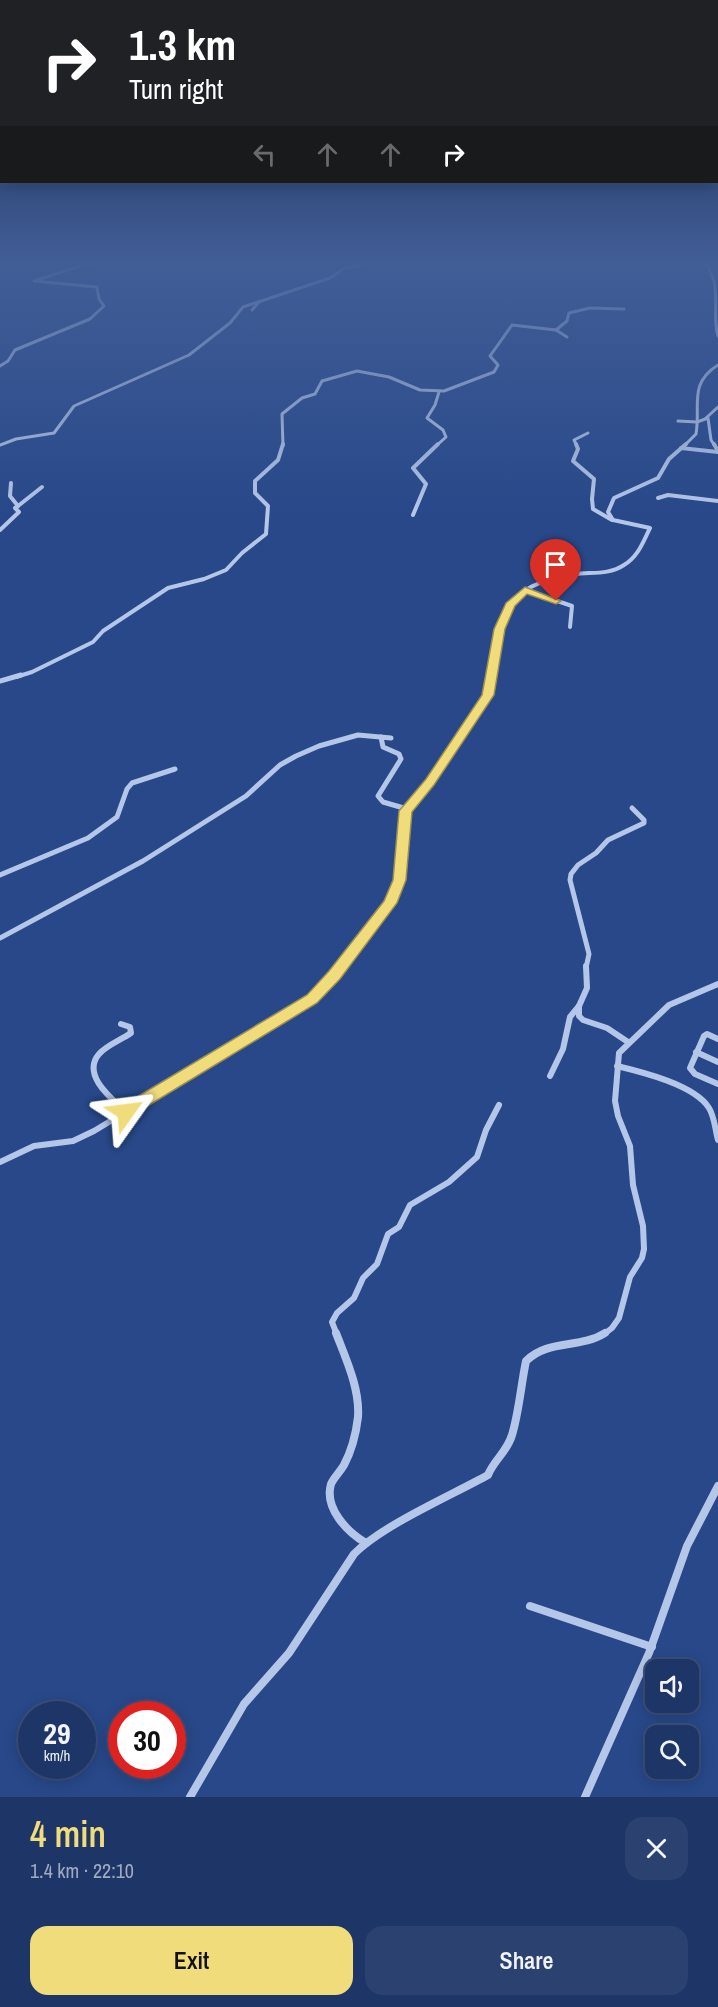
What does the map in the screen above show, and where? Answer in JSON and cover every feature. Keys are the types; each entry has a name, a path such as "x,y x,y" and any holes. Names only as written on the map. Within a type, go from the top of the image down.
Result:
{"street":[{"path":"0,366 10,359 15,350 25,346"},
{"path":"0,445 16,439 54,433 74,406 189,355 201,346"},
{"path":"0,681 32,672 93,642 103,631 168,588 221,573 242,553 261,540 266,532 269,512 268,506 255,493 255,481 273,465 282,451 284,424 282,414 302,398 315,394 322,381 357,371 389,377 420,390 449,391 460,383 494,372 498,365 490,356 497,346"},
{"path":"613,520 608,510 615,497 658,479 667,460 696,435 695,408 698,386 718,359"},
{"path":"712,368 718,365"},
{"path":"413,515 426,484 413,468 446,436 443,430 427,418 435,405 439,392"},
{"path":"678,422 697,422 706,418 718,407"},
{"path":"706,418 710,419 711,440 718,452"},
{"path":"0,1162 34,1146 65,1143 80,1138 315,996 391,903 400,880 406,809 430,782 488,695 502,622 510,605 525,590 572,574 611,572 632,560 650,528 604,517 591,507 594,480 573,461 578,449 574,440 588,433"},
{"path":"680,448 718,452"},
{"path":"11,483 11,499 18,506"},
{"path":"0,530 19,513 15,508 42,488"},
{"path":"658,498 668,495 718,501"},
{"path":"525,590 572,606 570,627"},
{"path":"0,938 143,861 246,796 280,765 296,756 319,746 358,735 391,738"},
{"path":"381,737 384,741 383,747 399,754 401,759 378,796 384,802 406,809"},
{"path":"0,875 88,838 121,813 127,789 132,783 175,769"},
{"path":"550,1076 563,1049 570,1017 586,994 589,954 571,884 571,874 578,865 596,853 615,835 644,823 644,820 632,808"},
{"path":"189,1797 244,1704 289,1653 344,1565 366,1543 488,1475 492,1466 502,1457 512,1436 526,1361 536,1350 585,1342 612,1328 618,1319 628,1279 643,1256 644,1241 642,1218 634,1192 630,1144 617,1113 619,1053 669,1005 718,984"},
{"path":"579,1006 580,1018 607,1028 628,1042"},
{"path":"121,1024 130,1027 131,1033 99,1054 93,1071 96,1081 126,1112"},
{"path":"718,1039 707,1034 704,1036 691,1070 718,1084"},
{"path":"696,1052 718,1062"},
{"path":"617,1066 656,1077 698,1098 709,1108 718,1140"},
{"path":"366,1543 353,1535 340,1521 329,1496 332,1482 343,1467 352,1446 358,1415 352,1376 332,1322 336,1313 354,1298 363,1278 377,1264 388,1234 399,1227 410,1205 449,1182 477,1157 486,1130 499,1105"},
{"path":"585,1797 651,1647 687,1546 718,1485"},
{"path":"530,1606 585,1622 651,1647"}],"route":[{"path":"126,1112 312,999 334,975 391,903 402,868 406,811 459,741 488,695 500,629 510,605 525,590 556,601"}]}
